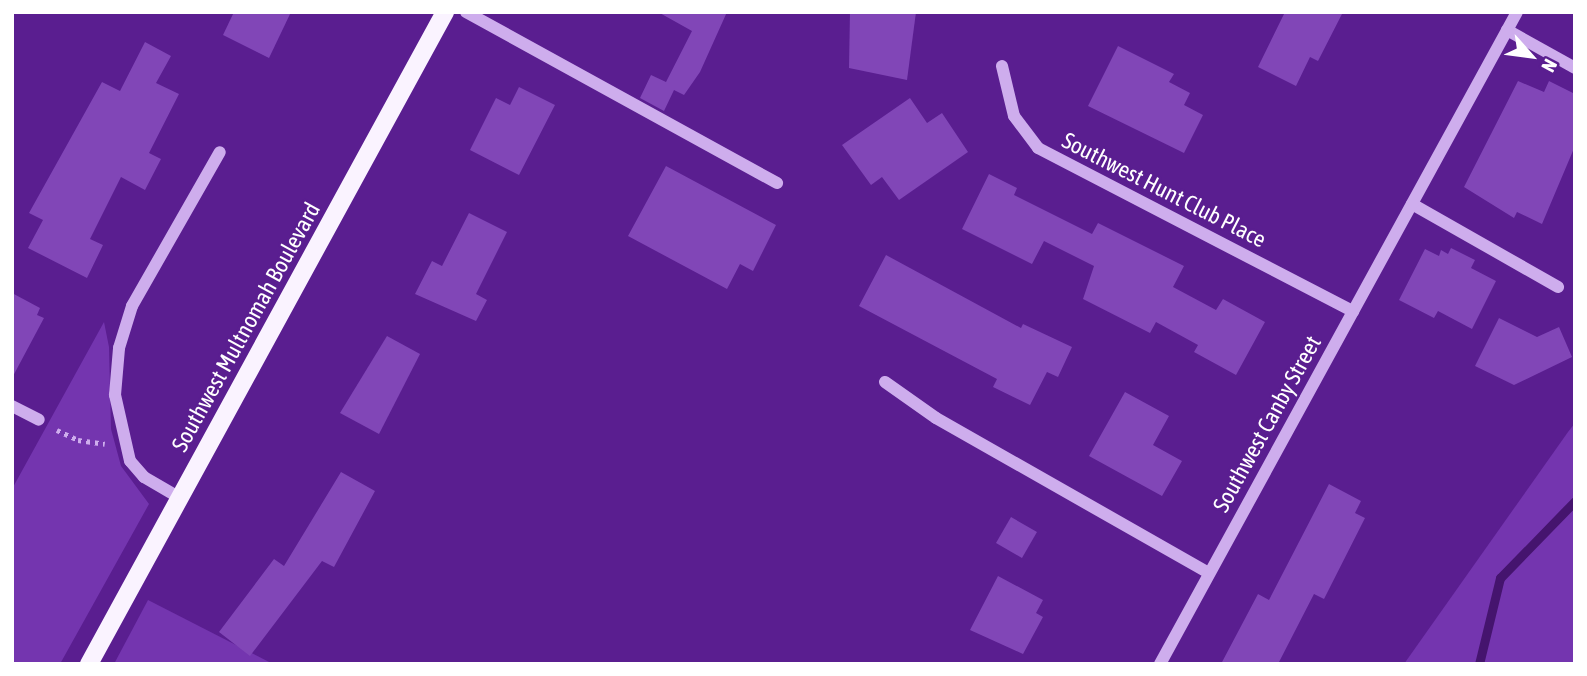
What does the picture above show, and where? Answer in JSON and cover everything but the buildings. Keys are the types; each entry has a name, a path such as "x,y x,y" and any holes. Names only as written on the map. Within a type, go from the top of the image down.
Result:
{"main road":[{"name":"Southwest Multnomah Boulevard","path":"89,664 444,12"}],"street":[{"path":"467,12 777,183"},
{"name":"Southwest Canby Street","path":"1160,664 1517,12"},
{"path":"1507,30 1575,68"},
{"name":"Southwest Hunt Club Place","path":"1002,66 1014,116 1038,148 1353,311"},
{"path":"180,498 136,470 123,444 115,395 125,323 220,152"},
{"path":"1412,204 1558,288"},
{"path":"885,382 936,418 1209,573"},
{"path":"12,406 39,420"}],"path":[{"path":"51,427 78,440 123,444"}],"shaded area":[{"path":"104,322 109,347 111,429 121,466 149,504 60,664 12,664 12,489"},
{"path":"1575,423 1575,664 1404,664 1568,432"},
{"path":"148,600 273,664 114,664"}],"waterway":[{"path":"1479,664 1500,578 1575,501"}]}
